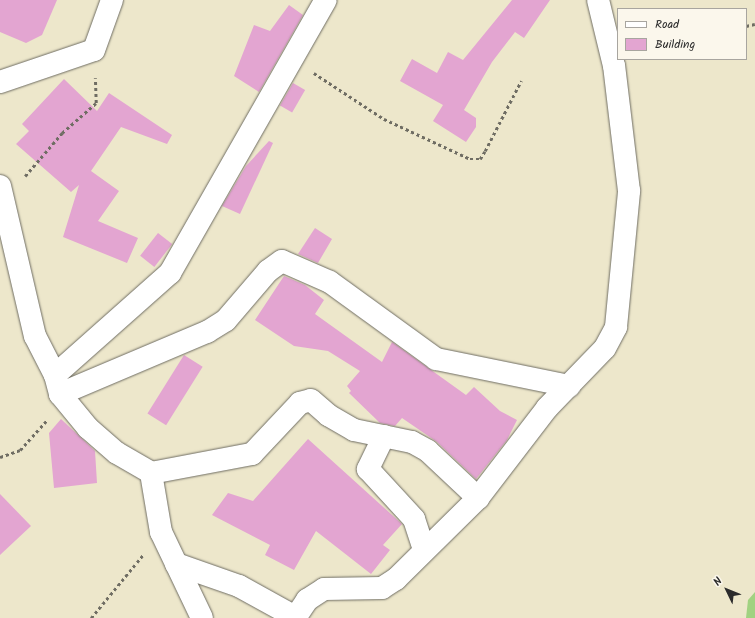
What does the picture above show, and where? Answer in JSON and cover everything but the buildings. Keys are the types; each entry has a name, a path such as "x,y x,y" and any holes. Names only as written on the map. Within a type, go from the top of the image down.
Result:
{"street":[{"path":"0,82 40,65 94,50 112,0"},
{"path":"60,391 170,273 326,0"},
{"path":"176,564 239,586 296,618 307,600 324,589 382,588 396,579 424,549 478,498 569,386 605,348 616,327 629,191 614,66 598,0"},
{"path":"2,191 19,278 35,336 60,391 117,453 151,473 252,454 300,403 311,400 328,415 354,430 412,442 428,451 478,498"},
{"path":"60,391 207,332 226,320 268,271 282,261 330,282 436,359 569,386"},
{"path":"384,436 368,469 414,519 424,549"},
{"path":"151,473 161,532 202,618"}],"path":[{"path":"2,191 96,103 94,50"},
{"path":"294,58 384,120 470,159 480,159 521,81"},
{"path":"0,457 20,450 60,391"},
{"path":"91,618 161,532"}],"green space":[{"path":"755,592 755,618 746,618 748,600"}]}
